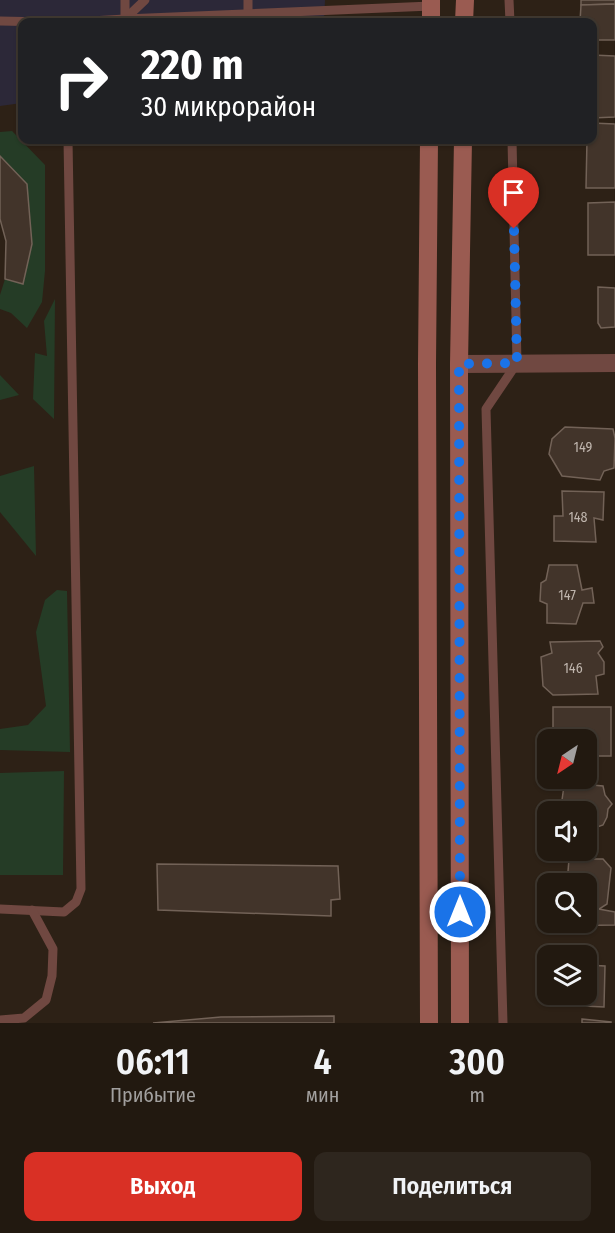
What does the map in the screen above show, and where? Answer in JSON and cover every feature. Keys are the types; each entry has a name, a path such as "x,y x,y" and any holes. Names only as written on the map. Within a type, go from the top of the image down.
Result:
{"main road":[{"path":"464,18 465,0"},
{"path":"429,144 427,364 429,1023"},
{"path":"460,1023 459,364 463,144"}],"street":[{"path":"459,364 615,363"}],"lane":[{"path":"125,0 125,18"},
{"path":"126,18 145,0"},
{"path":"248,0 249,14"},
{"path":"509,0 510,18"},
{"path":"150,18 249,14 360,4 431,9"},
{"path":"0,21 18,21"},
{"path":"0,909 63,912 76,902 81,889 68,144"},
{"path":"503,1023 486,409 517,363 512,144"},
{"path":"0,1020 24,1018 46,1000 52,976 53,949 32,910"}],"shaded area":[{"path":"0,0 325,0 324,18 18,18 18,104 0,106"}],"green space":[{"path":"12,131 18,137 18,144 25,144 45,165 45,271 42,302 27,328 11,313 0,309 0,295 5,279 6,241 0,219 0,132"},
{"path":"55,299 54,419 33,399 35,353 47,356 44,321"},
{"path":"0,375 19,395 0,400"},
{"path":"34,466 36,556 0,512 0,476"},
{"path":"57,590 67,591 70,752 0,750 0,729 28,725 46,706 36,632 45,600"},
{"path":"64,771 63,875 0,875 0,773"}],"building":[{"path":"581,0 615,0 615,4 581,5"},
{"path":"615,4 615,40 597,40 597,18 580,18 581,5"},
{"path":"597,55 615,56 615,117 597,118"},
{"path":"597,123 615,124 615,188 586,188 587,144 597,144"},
{"path":"0,156 27,184 32,244 23,284 5,279 6,241 0,219"},
{"path":"615,202 615,255 588,255 588,203"},
{"path":"598,287 615,288 615,327 601,328 598,323"},
{"path":"565,427 613,429 614,468 604,471 600,480 562,476 549,454 552,439"},
{"path":"562,491 604,492 603,520 594,518 596,542 554,541 554,516 563,516"},
{"path":"549,565 577,565 582,590 592,588 594,603 583,603 576,624 547,623 547,604 540,601 541,583 546,580"},
{"path":"600,641 603,647 598,653 604,662 604,674 596,676 598,694 553,695 543,686 541,657 552,653 550,642"},
{"path":"553,707 611,707 611,756 597,756 597,729 553,729"},
{"path":"597,785 603,786 605,795 612,804 603,825 597,827 597,801 562,800 564,789 597,789"},
{"path":"603,859 611,868 607,904 599,909 615,912 615,925 597,925 597,873 568,873 569,861"},
{"path":"157,864 338,866 340,899 331,900 331,916 158,910"},
{"path":"597,966 605,966 604,1007 562,1005 597,1005"},
{"path":"334,1016 334,1023 153,1023 221,1017"},
{"path":"582,1019 611,1022 611,1023 582,1023"}],"route":[{"path":"460,912 459,364 517,363 514,229"}]}
